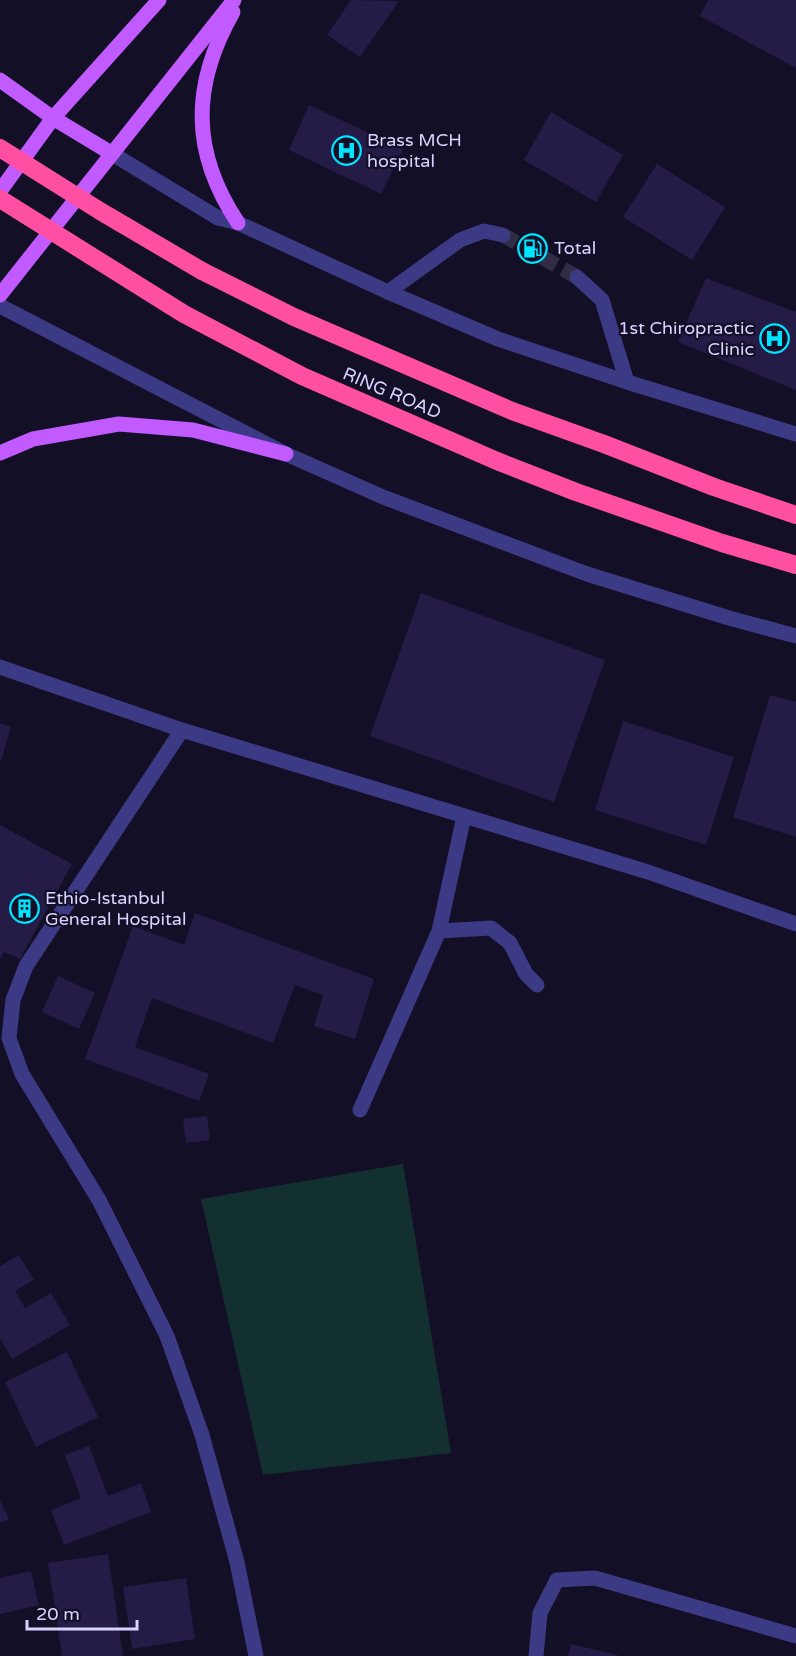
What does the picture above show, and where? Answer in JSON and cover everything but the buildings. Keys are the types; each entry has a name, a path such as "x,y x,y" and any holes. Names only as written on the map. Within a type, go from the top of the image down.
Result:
{"highway":[{"name":"RING ROAD","path":"0,148 100,212 201,271 294,317 512,411 604,444 714,488 796,514"},
{"name":"RING ROAD","path":"0,199 184,314 302,376 576,492 722,543 796,565"}],"main road":[{"path":"0,191 53,118 159,0"},
{"path":"0,295 234,0"},
{"path":"237,223 222,200 208,167 202,140 202,104 210,63 227,22 240,0"},
{"path":"0,80 53,118 111,153"},
{"path":"0,453 33,439 119,424 193,430 286,454"}],"street":[{"path":"111,153 218,218 237,223 498,339 796,434"},
{"path":"388,292 460,240 484,231 503,234"},
{"path":"577,277 602,300 627,382"},
{"path":"0,306 286,454 382,497 587,574 796,636"},
{"path":"0,667 182,730 648,872 796,924"},
{"path":"182,730 26,966 14,1000 9,1038 22,1074 99,1200 167,1336 202,1436 237,1562 256,1656"},
{"path":"360,1110 439,931 464,816"},
{"path":"439,931 491,928 510,943 526,974 537,985"},
{"path":"536,1656 540,1613 556,1580 595,1578 796,1636"}],"green space":[{"path":"403,1164 451,1453 263,1475 201,1199"}],"tunnel":[{"path":"503,235 577,277"}],"place":[{"name":"Brass MCH hospital","path":"346,150"},
{"name":"Total","path":"533,248"},
{"name":"1st Chiropractic Clinic","path":"775,338"},
{"name":"Ethio-Istanbul General Hospital","path":"24,908"}]}
